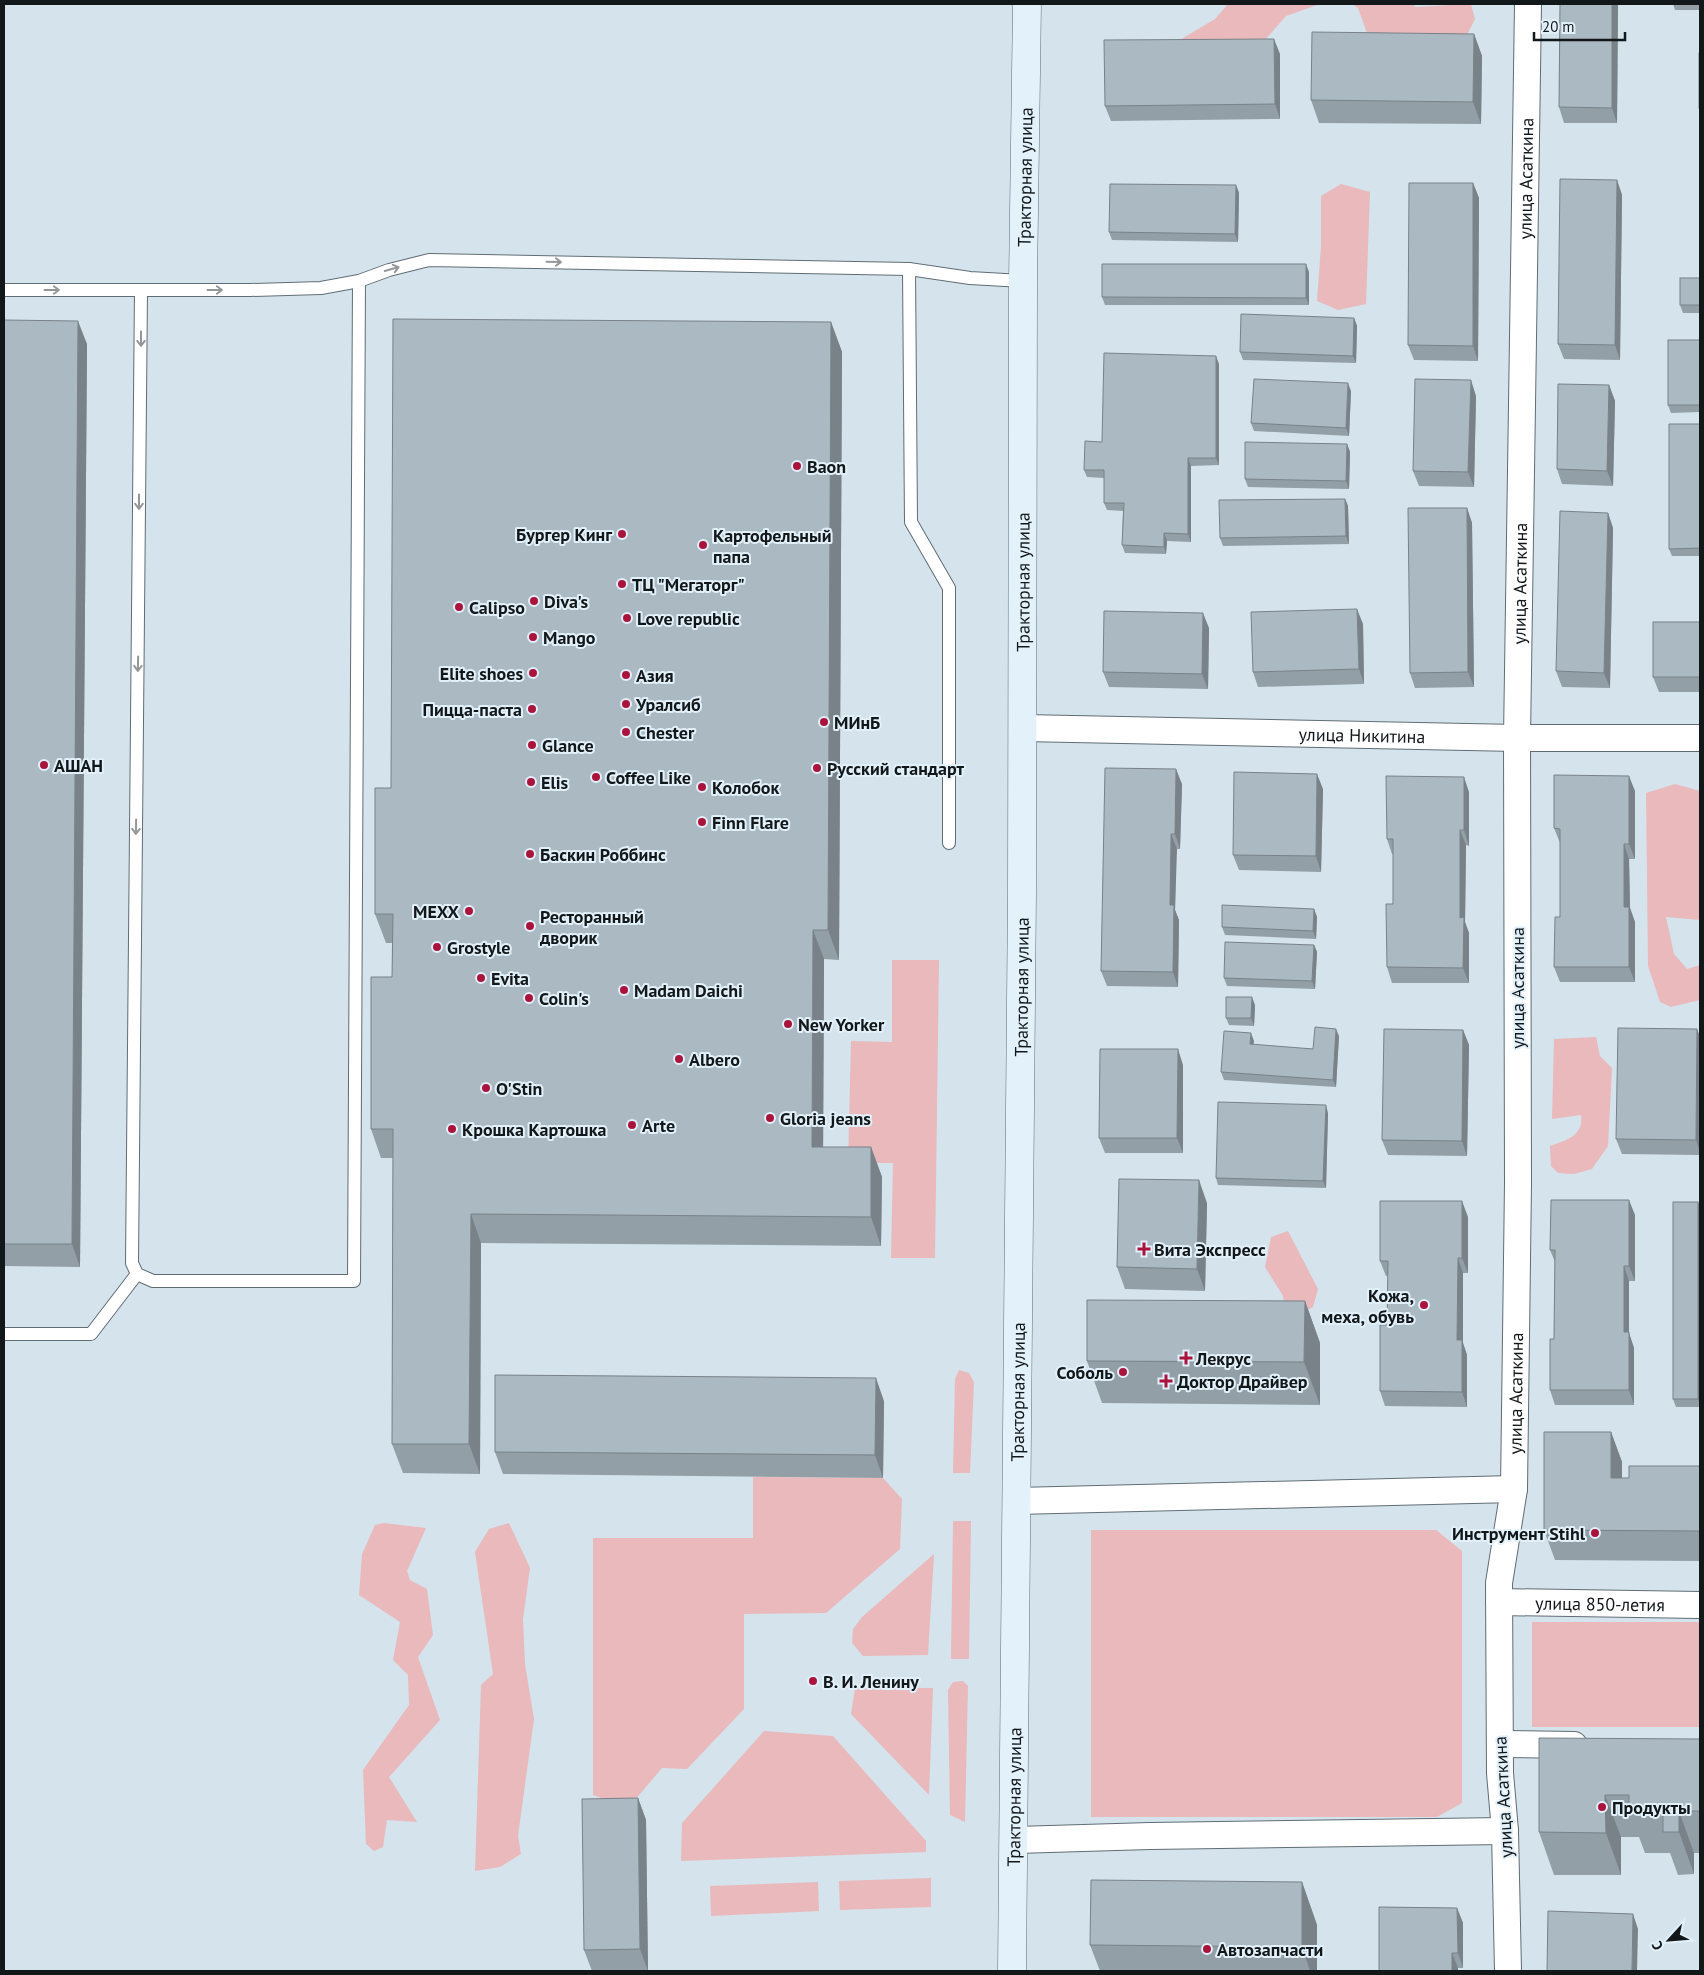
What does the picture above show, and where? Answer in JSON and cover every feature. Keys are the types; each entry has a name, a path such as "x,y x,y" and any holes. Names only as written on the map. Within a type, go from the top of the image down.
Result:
{"main road":[{"name":"Тракторная улица","path":"1012,1971 1023,728 1023,281 1027,4"}],"street":[{"name":"улица Асаткина","path":"1508,1971 1505,1831 1500,1773 1499,1582 1514,1489 1518,1183 1517,738 1528,4"},
{"name":"улица Никитина","path":"1023,728 1517,738 1700,738"},
{"path":"1016,1501 1514,1489"},
{"name":"улица 850-летия","path":"1499,1602 1700,1605"},
{"path":"1500,1744 1602,1745"},
{"path":"1013,1840 1505,1831"}],"lane":[{"path":"4,290 250,290 321,288 359,281 389,270 430,260 909,269 970,278 1023,281"},
{"path":"909,269 911,522 950,588 949,842"},
{"path":"141,290 132,1262 137,1274 152,1281 354,1281 359,281"},
{"path":"4,1334 91,1334 137,1274"}],"shaded area":[{"path":"1228,4 1320,4 1286,16 1264,41 1178,41 1215,19"},
{"path":"1352,4 1413,4 1415,7 1471,4 1475,19 1463,43 1367,33 1358,8"},
{"path":"1341,184 1370,192 1366,304 1338,310 1317,301 1321,246 1321,196"},
{"path":"1675,784 1700,791 1700,920 1666,917 1674,954 1687,969 1700,965 1700,1000 1671,1007 1660,1002 1648,966 1646,793"},
{"path":"892,960 939,960 935,1258 891,1258 893,1163 848,1163 851,1041 892,1042"},
{"path":"1596,1037 1600,1056 1612,1068 1608,1146 1592,1169 1574,1174 1558,1173 1551,1166 1550,1146 1568,1139 1577,1132 1580,1128 1581,1115 1552,1119 1554,1039"},
{"path":"1288,1231 1318,1289 1313,1307 1287,1321 1283,1296 1265,1267 1271,1237"},
{"path":"959,1370 969,1373 974,1382 970,1473 953,1473 955,1379"},
{"path":"753,1477 883,1478 902,1499 900,1549 826,1613 744,1614 744,1709 687,1769 662,1768 628,1808 593,1795 593,1538 753,1538"},
{"path":"953,1521 971,1521 969,1659 951,1659"},
{"path":"384,1523 426,1528 407,1571 410,1580 427,1589 433,1635 418,1657 440,1720 389,1777 417,1822 387,1820 383,1847 374,1851 366,1844 363,1770 409,1705 408,1675 393,1660 400,1622 359,1595 362,1554 375,1525"},
{"path":"509,1523 530,1568 523,1619 525,1664 534,1719 518,1836 521,1854 500,1867 475,1871 481,1685 493,1674 475,1552 489,1529"},
{"path":"1091,1530 1436,1530 1462,1551 1462,1803 1437,1817 1091,1817"},
{"path":"934,1554 928,1655 863,1656 852,1643 853,1629 862,1617"},
{"path":"1532,1622 1700,1622 1700,1727 1532,1727"},
{"path":"963,1681 968,1686 965,1822 950,1815 948,1690 953,1682"},
{"path":"855,1688 933,1688 929,1795 851,1714"},
{"path":"764,1731 833,1736 926,1841 926,1852 681,1861 682,1823"},
{"path":"931,1878 931,1907 840,1910 839,1881"},
{"path":"818,1882 819,1911 711,1916 710,1886"}],"building":[{"path":"1560,4 1612,4 1612,108 1559,107"},
{"path":"1312,32 1474,34 1473,102 1311,100"},
{"path":"1274,39 1275,104 1105,106 1104,40"},
{"path":"1700,53 1700,108 1699,108"},
{"path":"1560,179 1617,180 1615,345 1558,344"},
{"path":"1409,183 1473,183 1473,346 1408,345"},
{"path":"1110,184 1236,185 1235,234 1109,232"},
{"path":"1102,264 1306,264 1306,298 1102,297"},
{"path":"1680,278 1700,278 1700,305 1680,305"},
{"path":"1241,314 1354,318 1353,356 1240,352"},
{"name":"ТЦ \"Мегаторг\"","path":"393,319 831,322 828,930 813,930 812,1147 871,1147 871,1217 471,1214 469,1444 392,1444 393,1129 371,1129 371,977 392,977 393,914 375,914 375,788 391,788"},
{"name":"АШАН","path":"4,320 78,321 72,1244 4,1244"},
{"path":"1668,340 1700,340 1700,405 1668,405"},
{"path":"1104,353 1216,356 1216,458 1188,458 1188,534 1164,533 1164,547 1122,545 1124,503 1104,503 1104,470 1084,470 1085,441 1102,442"},
{"path":"1254,379 1348,383 1346,428 1251,423"},
{"path":"1415,379 1471,380 1468,472 1413,471"},
{"path":"1558,384 1609,385 1607,471 1557,469"},
{"path":"1669,424 1700,424 1700,548 1669,549"},
{"path":"1245,442 1347,444 1346,481 1245,479"},
{"path":"1345,499 1346,536 1220,538 1219,500"},
{"path":"1408,508 1467,508 1468,672 1410,673"},
{"path":"1560,511 1608,513 1604,673 1556,671"},
{"path":"1357,609 1359,669 1253,672 1251,612"},
{"path":"1104,611 1203,613 1202,674 1103,672"},
{"path":"1653,622 1700,622 1700,677 1653,677"},
{"path":"1105,768 1176,769 1175,834 1171,834 1170,905 1174,905 1173,972 1101,971"},
{"path":"1234,772 1317,774 1316,856 1233,855"},
{"path":"1554,775 1629,776 1629,844 1624,844 1624,907 1629,907 1629,967 1554,967 1555,917 1560,917 1560,829 1554,828"},
{"path":"1386,776 1464,777 1464,830 1460,830 1460,918 1464,917 1463,968 1387,967 1386,904 1393,904 1393,839 1387,839"},
{"path":"1222,905 1314,909 1313,931 1222,927"},
{"path":"1225,942 1314,945 1312,981 1224,978"},
{"path":"1226,997 1252,997 1251,1018 1226,1018"},
{"path":"1315,1027 1336,1029 1333,1080 1221,1072 1224,1031 1251,1033 1250,1044 1313,1049"},
{"path":"1618,1028 1697,1029 1696,1140 1616,1139"},
{"path":"1384,1029 1463,1030 1462,1141 1382,1140"},
{"path":"1100,1049 1178,1049 1177,1138 1099,1138"},
{"path":"1218,1102 1326,1105 1323,1181 1216,1178"},
{"path":"1119,1179 1199,1180 1197,1269 1117,1267"},
{"path":"1551,1200 1629,1200 1629,1266 1624,1266 1624,1332 1629,1332 1629,1390 1550,1390 1550,1339 1554,1339 1555,1250 1550,1250"},
{"path":"1380,1201 1462,1201 1462,1258 1458,1258 1457,1340 1462,1340 1462,1392 1380,1391 1380,1325 1387,1325 1388,1261 1380,1261"},
{"path":"1673,1202 1698,1202 1698,1399 1673,1399"},
{"path":"1087,1300 1305,1301 1304,1362 1087,1361"},
{"path":"495,1375 876,1378 875,1455 495,1452"},
{"path":"1544,1432 1611,1432 1611,1478 1629,1478 1629,1466 1700,1466 1700,1531 1544,1530"},
{"path":"1539,1738 1700,1739 1700,1811 1679,1811 1679,1832 1663,1832 1663,1810 1629,1810 1629,1795 1605,1795 1606,1833 1539,1832"},
{"path":"638,1798 640,1949 584,1950 582,1799"},
{"path":"1091,1880 1302,1882 1302,1947 1090,1945"},
{"path":"1379,1907 1457,1908 1458,1953 1452,1953 1452,1971 1379,1971"},
{"path":"1548,1911 1633,1914 1632,1971 1547,1971"}],"place":[{"name":"Baon","path":"797,466"},
{"name":"Бургер Кинг","path":"622,534"},
{"name":"Картофельный папа","path":"703,545"},
{"name":"ТЦ \"Мегаторг\"","path":"622,584"},
{"name":"Diva's","path":"534,601"},
{"name":"Calipso","path":"459,607"},
{"name":"Love republic","path":"627,618"},
{"name":"Mango","path":"533,637"},
{"name":"Elite shoes","path":"533,673"},
{"name":"Азия","path":"626,675"},
{"name":"Уралсиб","path":"626,704"},
{"name":"Пицца-паста","path":"532,709"},
{"name":"МИнБ","path":"824,722"},
{"name":"Chester","path":"626,732"},
{"name":"Glance","path":"532,745"},
{"name":"АШАН","path":"44,765"},
{"name":"Русский стандарт","path":"817,768"},
{"name":"Coffee Like","path":"596,777"},
{"name":"Elis","path":"531,782"},
{"name":"Колобок","path":"702,787"},
{"name":"Finn Flare","path":"702,822"},
{"name":"Баскин Роббинс","path":"530,854"},
{"name":"MEXX","path":"469,911"},
{"name":"Ресторанный дворик","path":"530,926"},
{"name":"Grostyle","path":"437,947"},
{"name":"Evita","path":"481,978"},
{"name":"Madam Daichi","path":"624,990"},
{"name":"Colin's","path":"529,998"},
{"name":"New Yorker","path":"788,1024"},
{"name":"Albero","path":"679,1059"},
{"name":"O'Stin","path":"486,1088"},
{"name":"Gloria jeans","path":"770,1118"},
{"name":"Arte","path":"632,1125"},
{"name":"Крошка Картошка","path":"452,1129"},
{"name":"Вита Экспресс","path":"1144,1249"},
{"name":"Кожа, меха, обувь","path":"1424,1305"},
{"name":"Лекрус","path":"1186,1358"},
{"name":"Соболь","path":"1123,1372"},
{"name":"Доктор Драйвер","path":"1166,1381"},
{"name":"Инструмент Stihl","path":"1595,1533"},
{"name":"В. И. Ленину","path":"813,1681"},
{"name":"Продукты","path":"1602,1807"},
{"name":"Автозапчасти","path":"1207,1949"}]}
